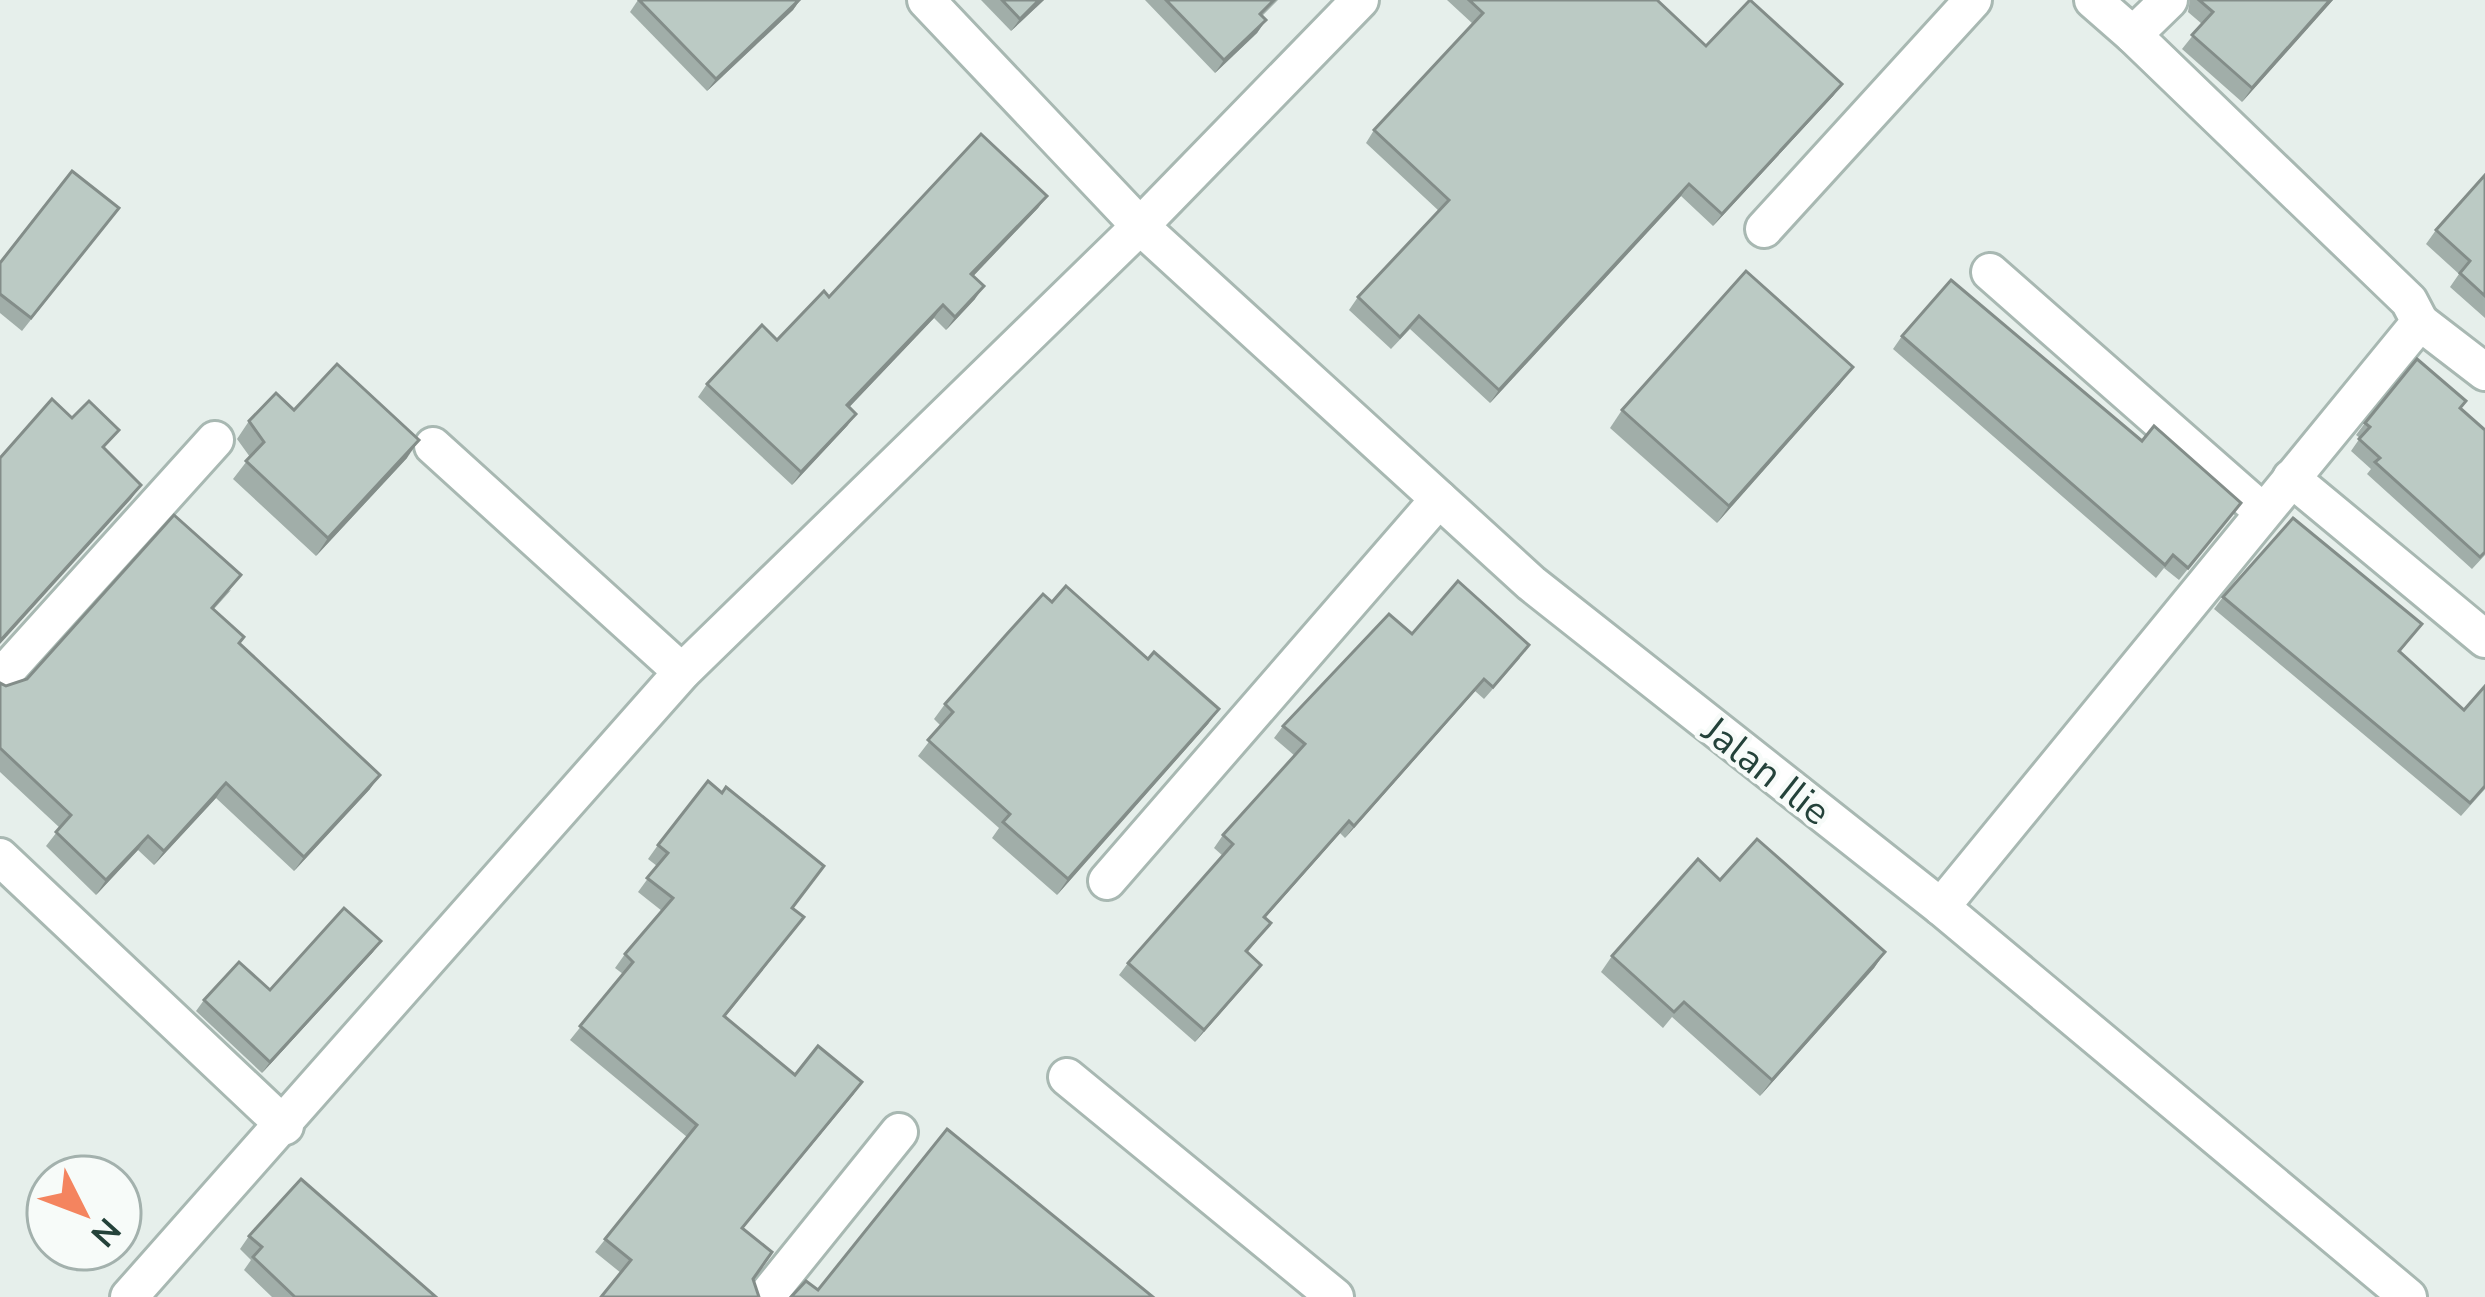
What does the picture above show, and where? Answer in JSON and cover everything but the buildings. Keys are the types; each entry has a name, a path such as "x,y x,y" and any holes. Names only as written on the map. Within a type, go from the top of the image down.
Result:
{"street":[{"name":"Jalan Ilie","path":"926,0 1140,226 1531,583 1941,908 2408,1297"},
{"path":"145,1292 682,672 1140,226 1360,0"},
{"path":"1764,229 1973,0"},
{"path":"2093,0 2409,301 2420,322 2485,372"},
{"path":"2133,34 2169,0"},
{"path":"1990,272 2263,512"},
{"path":"1941,908 2420,322"},
{"path":"0,678 215,440"},
{"path":"434,446 682,672"},
{"path":"2291,478 2485,639"},
{"path":"1106,881 1439,499"},
{"path":"0,857 285,1126"},
{"path":"1067,1077 1335,1297"},
{"path":"766,1297 898,1132"}]}
